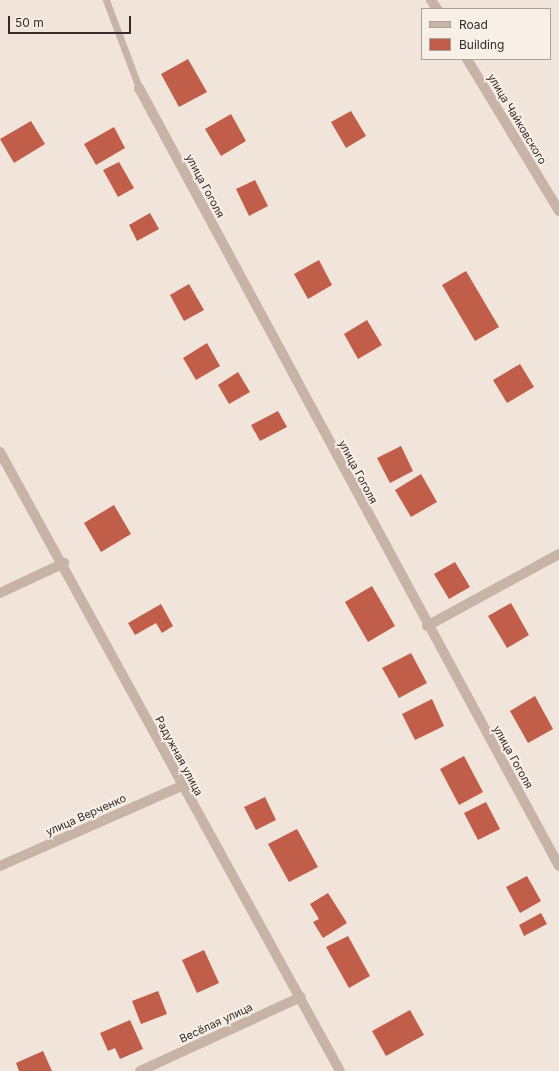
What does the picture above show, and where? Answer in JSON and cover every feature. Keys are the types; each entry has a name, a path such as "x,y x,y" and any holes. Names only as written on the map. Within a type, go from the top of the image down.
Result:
{"street":[{"name":"улица Чайковского","path":"468,60 559,211"},
{"name":"улица Гоголя","path":"139,88 427,626 559,866"},
{"name":"Радужная улица","path":"0,452 64,563 181,786 301,997 340,1071"},
{"path":"427,626 559,554"},
{"path":"0,593 64,563"},
{"name":"улица Верченко","path":"0,866 181,786"},
{"name":"Весёлая улица","path":"140,1071 301,997"}],"lane":[{"path":"106,0 139,88"}],"building":[{"path":"188,59 207,92 179,107 161,74"},
{"path":"351,111 366,136 346,148 331,122"},
{"path":"231,114 246,141 221,156 205,129"},
{"path":"31,121 45,144 14,163 0,139"},
{"path":"114,127 125,148 96,165 84,144"},
{"path":"119,162 134,188 118,197 103,170"},
{"path":"255,180 268,206 249,216 236,189"},
{"path":"150,213 159,229 137,241 129,225"},
{"path":"319,260 332,285 308,299 294,274"},
{"path":"466,271 499,327 475,341 442,285"},
{"path":"189,284 204,310 184,321 170,295"},
{"path":"367,320 382,345 358,359 344,334"},
{"path":"207,343 220,366 196,380 183,358"},
{"path":"520,364 534,387 507,403 493,380"},
{"path":"238,372 250,392 229,404 218,385"},
{"path":"278,411 287,427 260,441 251,425"},
{"path":"401,446 413,471 390,483 377,458"},
{"path":"421,474 437,502 411,517 395,490"},
{"path":"114,505 131,534 101,552 84,523"},
{"path":"455,562 470,587 449,599 434,574"},
{"path":"372,586 395,626 368,642 345,602"},
{"path":"511,603 529,635 507,648 488,616"},
{"path":"161,604 173,626 162,633 156,623 135,635 128,623"},
{"path":"411,653 427,683 399,698 382,668"},
{"path":"535,696 553,729 528,743 510,711"},
{"path":"432,699 444,726 415,740 402,714"},
{"path":"464,756 483,792 459,805 440,769"},
{"path":"265,797 276,820 256,830 244,807"},
{"path":"486,802 500,829 478,840 464,813"},
{"path":"297,829 318,867 289,882 268,844"},
{"path":"527,876 541,901 520,913 506,887"},
{"path":"328,893 347,923 323,938 313,922 319,919 310,904"},
{"path":"541,913 547,924 524,936 519,925"},
{"path":"348,936 370,976 349,988 326,947"},
{"path":"204,950 219,983 197,993 182,960"},
{"path":"158,991 167,1014 141,1024 132,1001"},
{"path":"410,1010 424,1035 386,1056 372,1031"},
{"path":"130,1020 143,1049 120,1059 115,1048 108,1051 100,1033"},
{"path":"43,1051 52,1071 19,1071 16,1063"}]}
